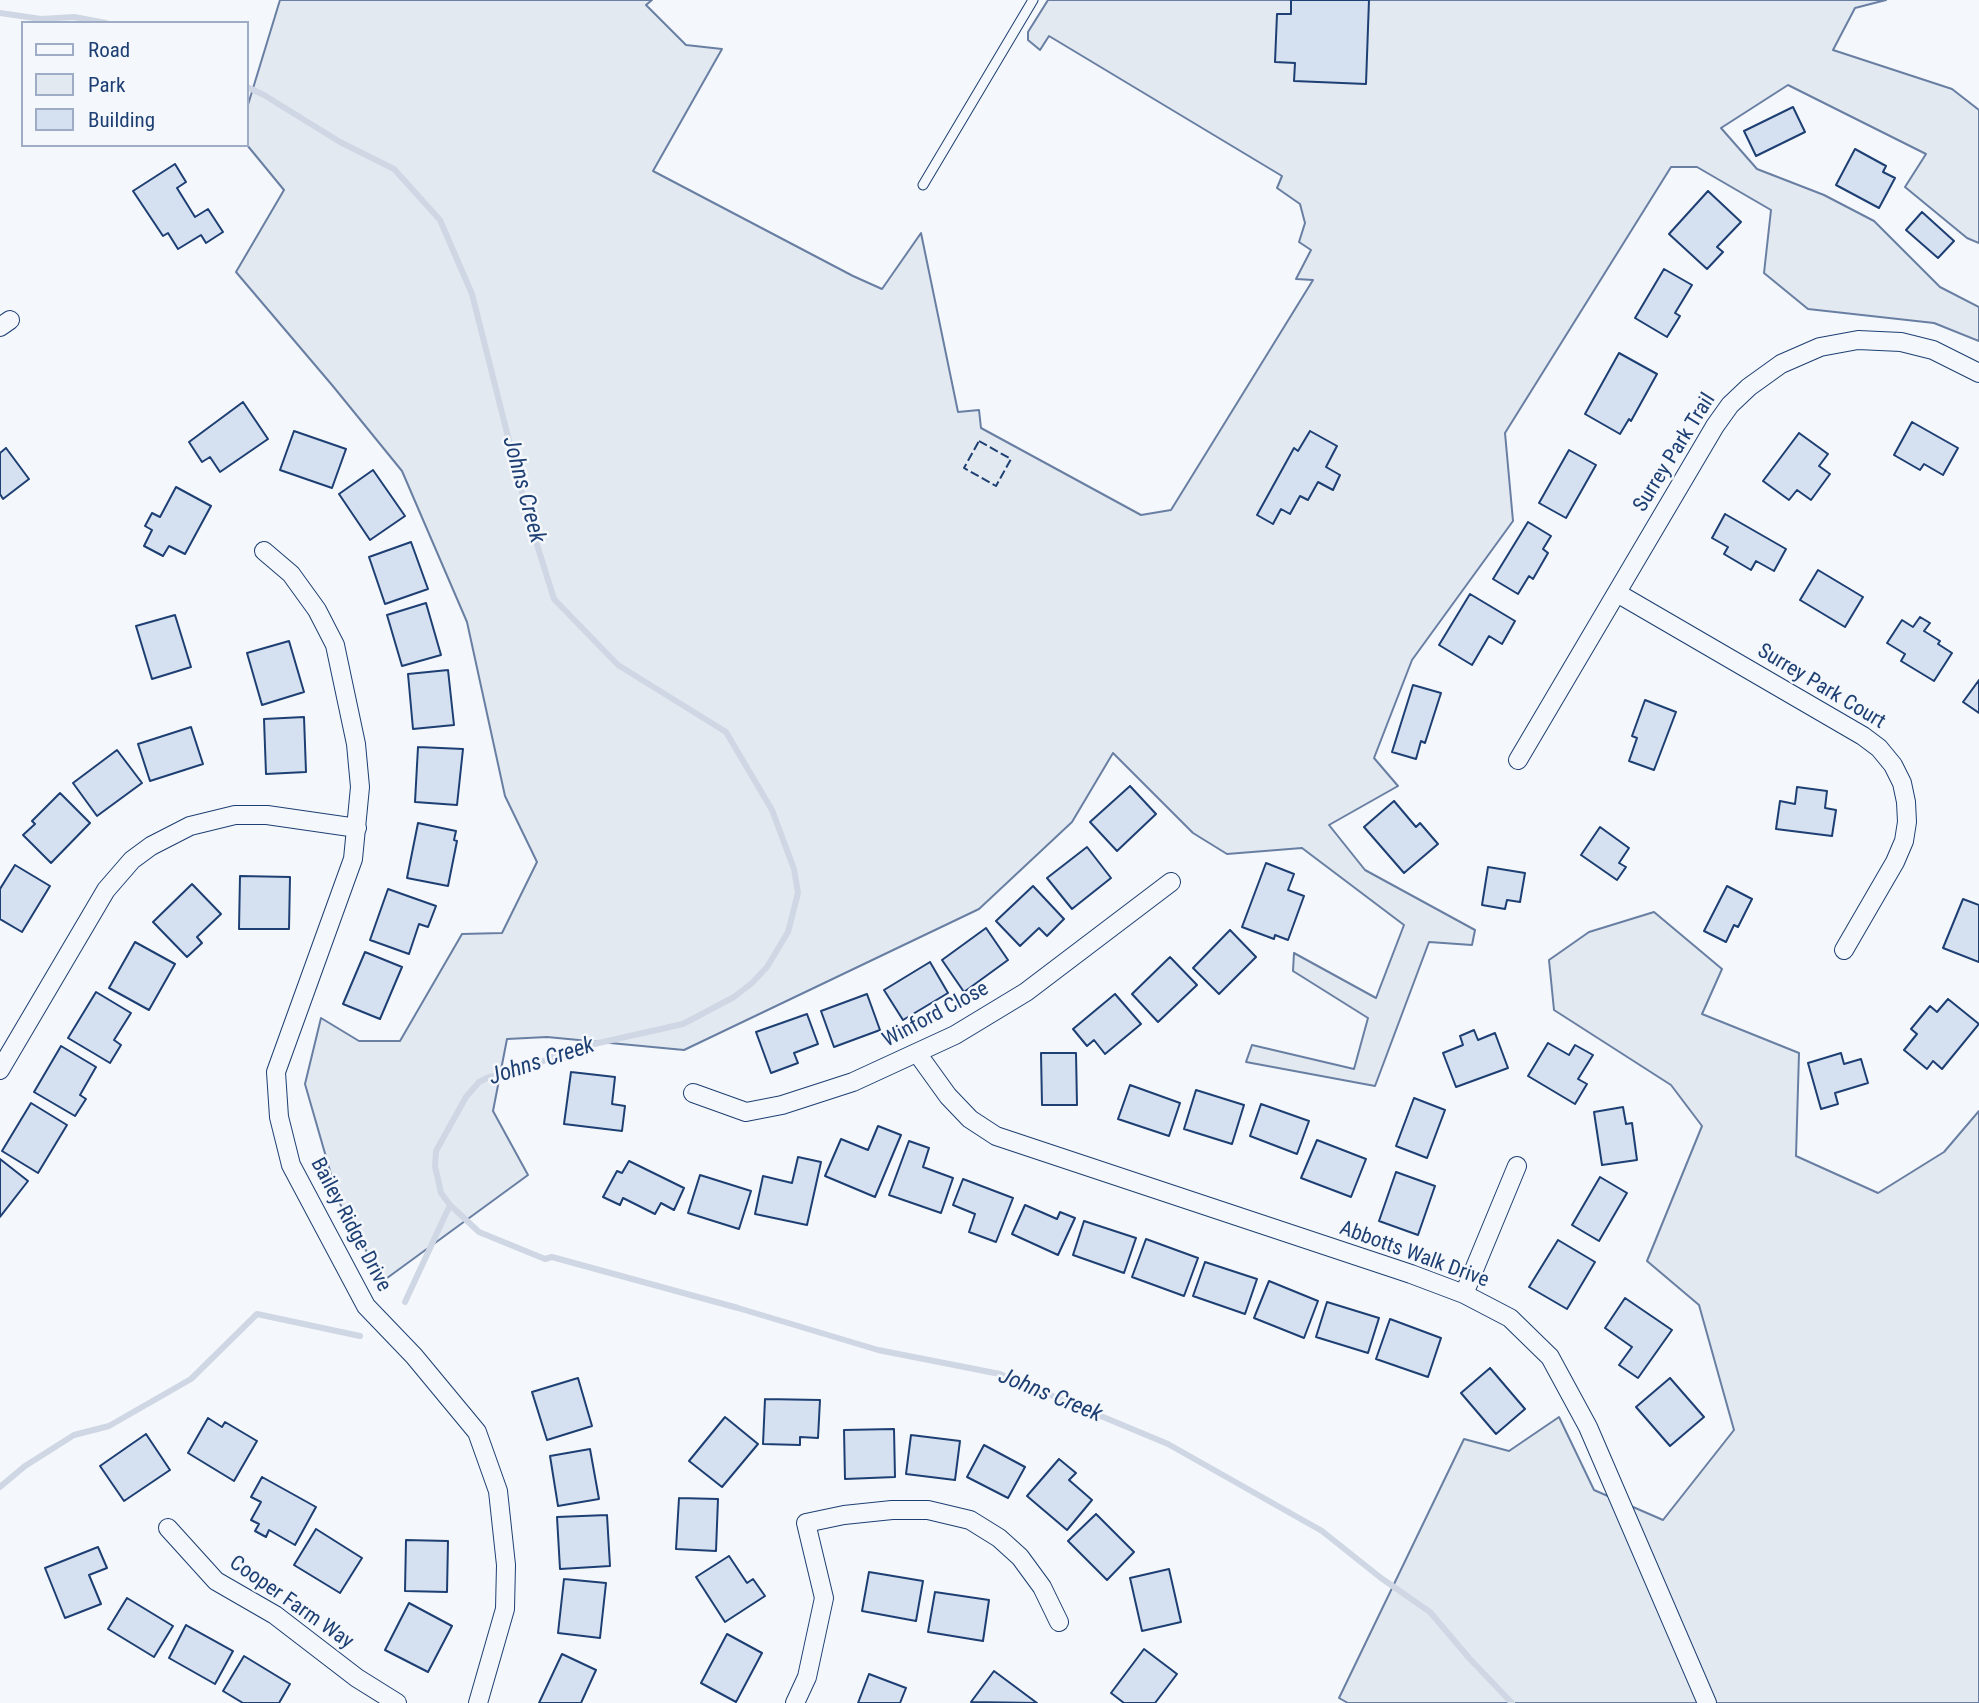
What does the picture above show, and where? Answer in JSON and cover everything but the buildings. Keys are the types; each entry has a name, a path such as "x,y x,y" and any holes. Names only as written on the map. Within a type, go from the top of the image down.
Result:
{"street":[{"name":"Surrey Park Trail","path":"1518,760 1715,426 1730,405 1749,387 1781,364 1820,347 1858,340 1901,342 1933,350 1979,373"},
{"name":"Bailey Ridge Drive","path":"264,551 291,574 317,610 335,645 356,744 360,787 353,859 276,1072 279,1117 291,1165 366,1306 414,1356 477,1432 498,1491 506,1564 505,1609 478,1703"},
{"name":"Surrey Park Court","path":"1617,593 1863,736 1879,748 1893,765 1902,783 1906,802 1904,841 1895,862 1844,950"},
{"path":"0,1070 106,890 132,860 151,846 190,826 235,816 267,815 357,828"},
{"name":"Winford Close","path":"693,1093 746,1112 782,1105 853,1082 955,1035 1026,992 1171,882"},
{"name":"Abbotts Walk Drive","path":"917,1053 948,1096 971,1119 996,1136 1411,1274 1464,1294 1510,1318 1550,1357 1588,1427 1707,1703"},
{"path":"1464,1294 1517,1166"},
{"path":"795,1703 807,1677 824,1598 806,1523 844,1515 892,1510 928,1510 970,1520 999,1538 1020,1558 1042,1587 1059,1622"},
{"name":"Cooper Farm Way","path":"168,1528 216,1581 275,1615 358,1678 397,1703"}],"lane":[{"path":"923,186 1033,0"}],"green space":[{"path":"280,0 652,0 646,5 686,45 722,49 653,171 882,289 921,233 958,412 979,410 981,428 1141,515 1171,510 1313,280 1296,279 1311,250 1299,242 1305,223 1300,204 1277,188 1282,176 1049,36 1040,50 1028,40 1028,32 1048,0 1886,0 1855,8 1833,50 1952,89 1979,110 1979,243 1967,238 1905,187 1926,154 1788,85 1721,128 1757,169 1824,195 1874,221 1940,287 1979,307 1979,341 1934,323 1808,309 1764,273 1771,210 1697,167 1671,167 1505,433 1513,521 1412,660 1374,758 1398,786 1329,825 1365,870 1475,930 1472,945 1429,942 1375,1086 1246,1062 1252,1045 1354,1069 1368,1018 1293,971 1294,953 1376,998 1404,925 1302,848 1227,854 1193,833 1113,753 1072,822 979,909 684,1050 547,1037 507,1039 493,1111 528,1175 383,1281 339,1202 305,1084 321,1018 359,1041 400,1041 462,934 502,933 537,862 505,796 467,622 402,471 236,272 284,190 248,146 248,105"},
{"path":"1654,912 1722,969 1702,1014 1799,1053 1796,1156 1878,1193 1944,1152 1979,1111 1979,1703 1348,1703 1339,1698 1464,1439 1509,1451 1559,1417 1594,1490 1663,1520 1734,1430 1699,1305 1647,1261 1702,1126 1671,1085 1554,1010 1549,960 1589,932"}],"waterway":[{"name":"Johns Creek","path":"0,13 41,19 74,17 95,21"},
{"name":"Johns Creek","path":"248,87 340,142 394,169 440,220 472,294 528,516 554,599 618,665 726,732 772,810 794,869 798,893 788,932 767,967 734,997 683,1024 572,1049 479,1082 466,1097 436,1151 435,1167 441,1193 450,1205 479,1232 545,1259 552,1257 878,1350 1000,1374 1168,1444 1322,1531 1381,1578 1430,1612 1512,1703"},
{"path":"405,1302 450,1205"},
{"path":"0,1487 25,1466 74,1435 109,1426 191,1379 257,1314 360,1336"}],"fence":[{"path":"979,441 1011,459 996,486 964,468 979,441"}]}
